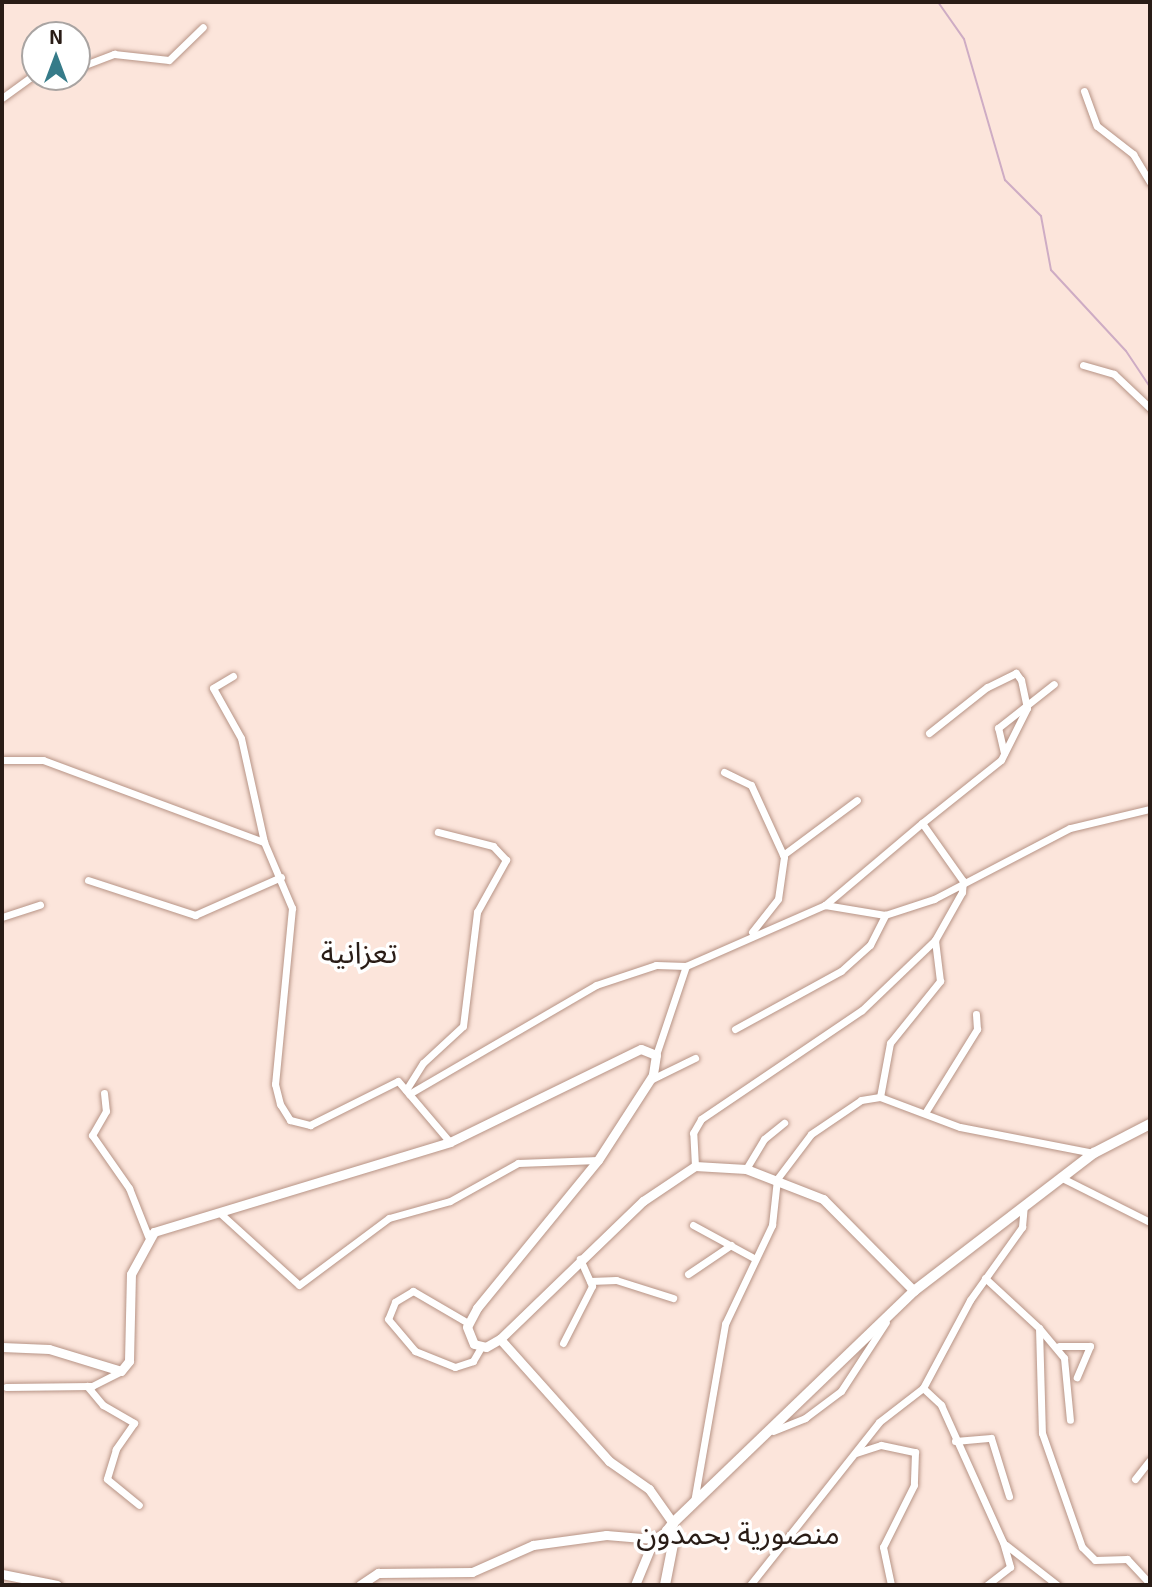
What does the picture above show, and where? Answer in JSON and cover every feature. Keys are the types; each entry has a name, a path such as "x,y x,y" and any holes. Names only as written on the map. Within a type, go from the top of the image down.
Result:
{"main road":[{"path":"665,1585 674,1539 670,1527 773,1431 914,1291 1060,1177 1094,1153 1150,1124"}],"street":[{"path":"91,63 114,54 169,60 203,27"},
{"path":"2,98 21,85"},
{"path":"1084,91 1097,125 1133,154 1150,182"},
{"path":"1083,365 1114,374 1150,408"},
{"path":"408,1092 596,985 656,965 686,966 746,937 825,905 1004,754 1027,702 1021,680 1009,674 929,733"},
{"path":"233,676 213,688 241,738 264,842 281,877 293,919 275,1084 284,1113 310,1125 398,1081 450,1142"},
{"path":"1004,754 998,728 1027,702 1054,684"},
{"path":"2,760 43,760 264,842"},
{"path":"724,772 751,785 783,855 778,899 746,937"},
{"path":"783,855 857,800"},
{"path":"825,905 886,915 963,882 1070,828 1150,809"},
{"path":"922,823 963,882"},
{"path":"408,1092 423,1063 463,1026 477,912 506,860 493,846 438,832"},
{"path":"88,880 195,915 281,877"},
{"path":"695,1166 693,1133 701,1119 862,1010 935,940 963,882"},
{"path":"2,917 40,905"},
{"path":"735,1029 841,971 870,945 886,915"},
{"path":"880,1097 890,1043 940,981 935,940"},
{"path":"468,1323 598,1160 649,1082 686,966"},
{"path":"925,1113 977,1029 976,1014"},
{"path":"148,1236 450,1142 625,1053 647,1049 656,1055"},
{"path":"649,1082 695,1058"},
{"path":"6,1387 87,1386 121,1371 129,1361 131,1274 148,1236 129,1188 92,1135 106,1111 104,1093"},
{"path":"693,1506 702,1427 725,1324 752,1257 772,1225 777,1179 811,1134 861,1100 880,1097 988,1133 1094,1153"},
{"path":"746,1169 764,1139 784,1123"},
{"path":"221,1214 299,1285 389,1219 450,1201 518,1163 598,1160"},
{"path":"481,1348 471,1339 468,1323 413,1291 396,1302 388,1319 415,1351 455,1367 473,1361 481,1348 500,1339 580,1259 669,1177 695,1166 746,1169 777,1179 832,1205 914,1291"},
{"path":"1060,1177 1150,1222"},
{"path":"750,1585 850,1457 894,1406 923,1388 985,1278 1022,1227 1024,1205"},
{"path":"693,1225 752,1257"},
{"path":"688,1274 731,1245"},
{"path":"563,1343 588,1303 590,1281 580,1259"},
{"path":"985,1278 1059,1346 1070,1420"},
{"path":"590,1281 616,1280 673,1298"},
{"path":"773,1431 805,1418 841,1391 886,1321"},
{"path":"1039,1328 1042,1433 1070,1520 1091,1558 1127,1559 1150,1584"},
{"path":"500,1339 609,1461 649,1489 670,1527 653,1539 635,1585"},
{"path":"1059,1346 1090,1346 1077,1377"},
{"path":"2,1347 49,1349 121,1371"},
{"path":"87,1386 103,1405 134,1423 116,1449 107,1479 139,1505"},
{"path":"923,1388 941,1405 1003,1542 1010,1567 987,1585"},
{"path":"955,1441 991,1438 1009,1496"},
{"path":"850,1457 872,1445 915,1452 914,1485 883,1547 891,1585"},
{"path":"1135,1479 1150,1460"},
{"path":"360,1585 378,1573 472,1573 533,1545 625,1534 653,1539"},
{"path":"1003,1542 1057,1585"},
{"path":"2,1574 57,1585"}],"waterway":[{"path":"938,2 964,39 1005,180 1041,216 1051,270 1126,351 1150,387"}],"district":[{"name":"تعزانية","path":"359,951"},
{"name":"منصورية بحمدون","path":"738,1532"}]}
